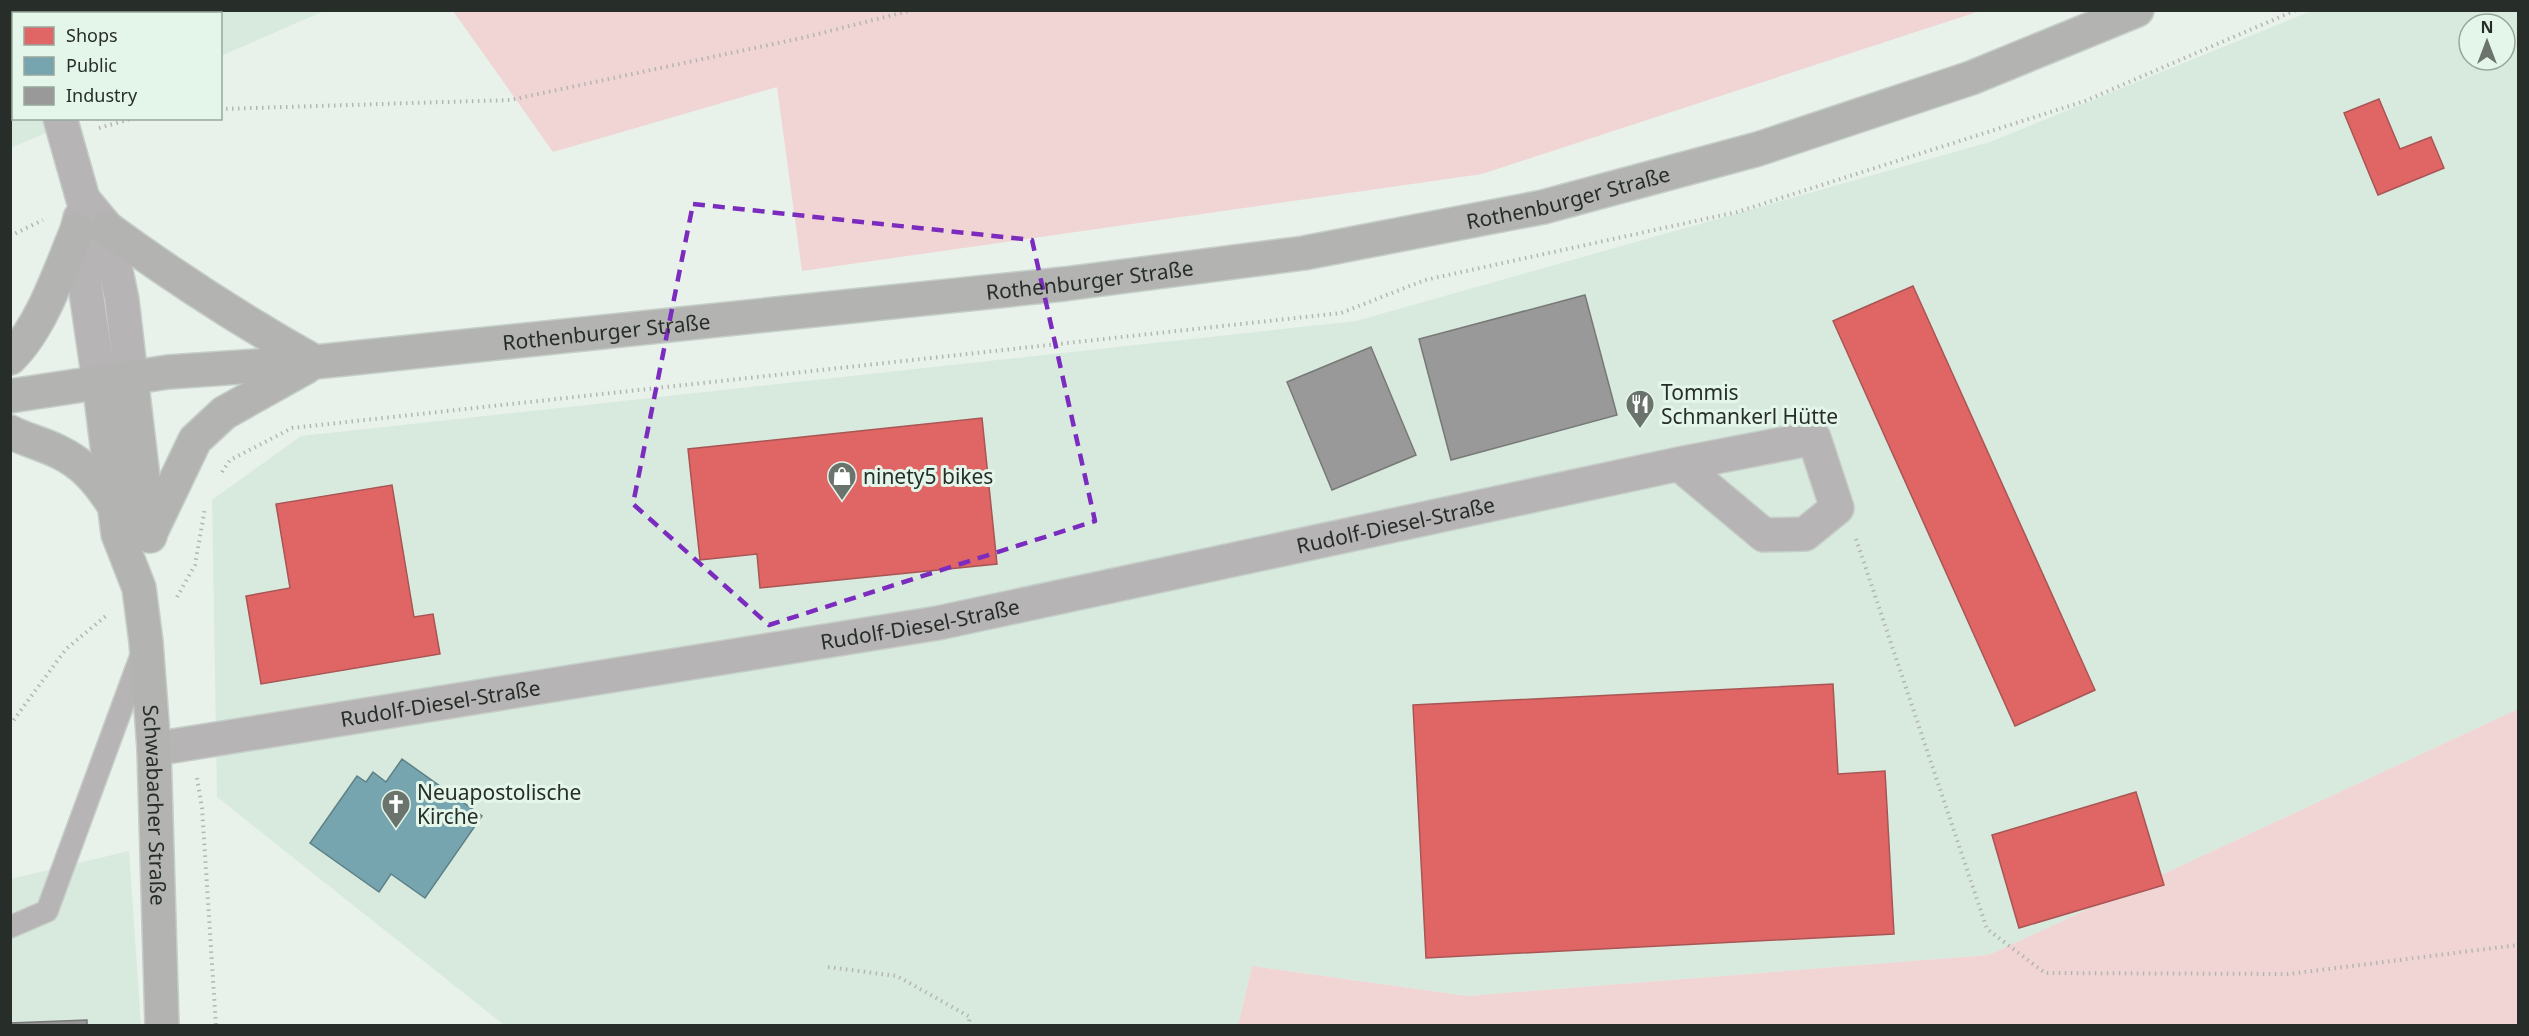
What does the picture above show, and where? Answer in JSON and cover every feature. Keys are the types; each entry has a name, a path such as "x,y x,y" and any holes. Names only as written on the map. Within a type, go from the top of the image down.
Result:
{"main road":[{"name":"Rothenburger Straße","path":"10,396 131,377 315,362 1064,284 1304,253 1532,209 1758,149 1971,78 2137,10"},
{"path":"10,358 20,349 49,298 89,219 239,319 315,362"},
{"path":"150,534 195,440 224,413 315,362"},
{"name":"Schwabacher Straße","path":"131,377 150,534 139,588"},
{"name":"Schwabacher Straße","path":"99,381 118,534 139,588 146,642 154,750 162,1026"},
{"path":"10,432 58,451 81,464 98,481 114,504"}],"street":[{"name":"Schwabacher Straße","path":"61,120 89,219 122,300 131,377"},
{"name":"Schwabacher Straße","path":"89,219 99,381"},
{"name":"Rudolf-Diesel-Straße","path":"154,750 938,623 1679,464 1814,438 1837,508"},
{"path":"1679,464 1764,535 1805,534 1837,508"}],"lane":[{"path":"10,927 47,911 146,642"}],"path":[{"path":"222,109 510,100 806,37 913,10"},
{"path":"1837,508 1860,544 1987,929 2045,974 2288,974 2518,945"},
{"path":"10,725 66,649 139,588"},
{"path":"828,967 897,976 970,1017 968,1026"}],"highlighted area":[{"path":"693,204 1032,240 1095,521 769,625 633,504"}],"shaded area":[{"path":"11,11 324,11 222,56 222,12 12,12 12,120 76,120 11,148"},
{"path":"453,11 1980,11 1482,174 802,271 777,87 553,152"},
{"path":"2311,11 2518,11 2518,709 1989,955 1467,996 1252,966 1238,1026 504,1025 217,797 212,500 301,436 1356,321 1990,142"},
{"path":"2518,709 2518,1025 1238,1026 1252,966 1467,996 1989,955"},
{"path":"129,851 141,1025 11,1025 10,879"}],"building: Shops":[{"path":"2379,99 2400,149 2431,137 2444,168 2378,195 2344,113"},
{"path":"1913,286 2095,690 2015,726 1833,321"},
{"name":"ninety5 bikes","path":"982,418 997,564 760,588 757,554 700,560 688,449"},
{"path":"392,485 414,617 433,614 440,654 261,684 246,596 290,588 276,504"},
{"path":"1833,684 1838,774 1885,771 1894,934 1426,958 1413,705"},
{"path":"2136,792 2164,885 2019,928 1992,835"}],"building: Public":[{"name":"Neuapostolische Kirche","path":"402,759 482,816 425,898 391,874 379,892 310,843 357,776 366,782 373,772 386,782"}],"building: Industry":[{"path":"1585,295 1617,415 1451,460 1419,339"},
{"path":"1371,347 1416,455 1332,490 1287,382"},
{"path":"87,1020 87,1026 10,1026 10,1023"}],"place":[{"name":"Tommis Schmankerl Hütte","path":"1640,430"},
{"name":"ninety5 bikes","path":"842,502"},
{"name":"Neuapostolische Kirche","path":"396,830"}]}
